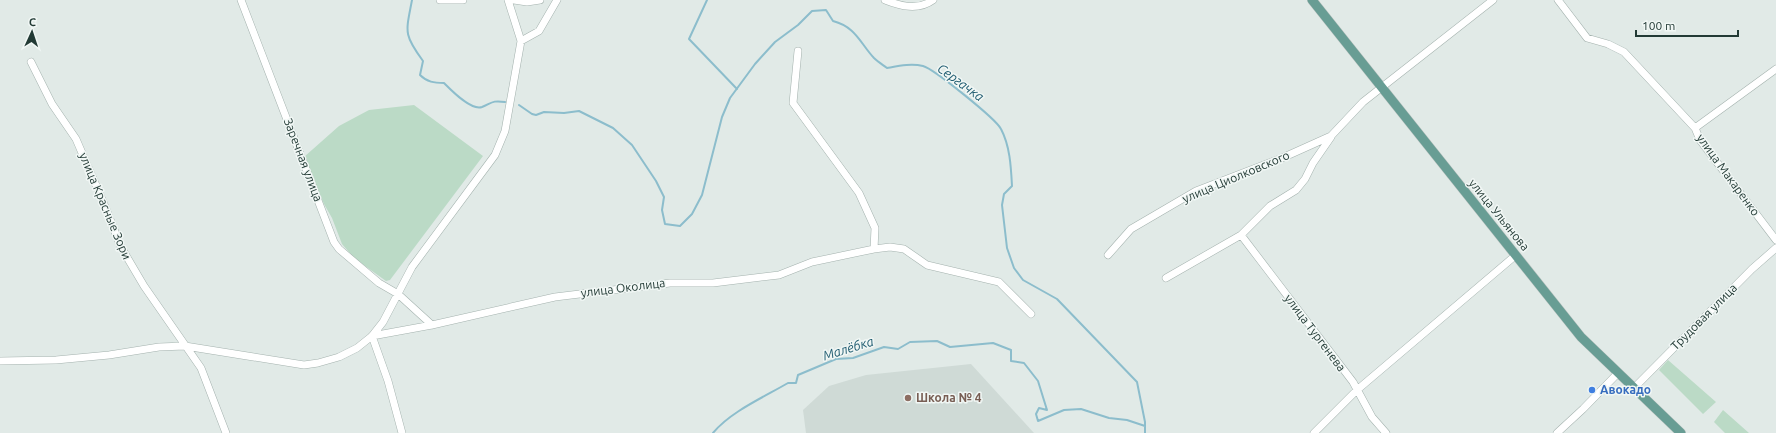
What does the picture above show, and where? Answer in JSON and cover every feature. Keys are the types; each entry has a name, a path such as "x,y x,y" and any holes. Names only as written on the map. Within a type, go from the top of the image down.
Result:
{"main road":[{"name":"улица Ульянова","path":"1312,0 1581,337 1682,433"}],"street":[{"name":"Заречная улица","path":"241,0 334,242 339,249 379,283 398,294 432,325"},
{"path":"440,0 463,0"},
{"path":"0,361 56,360 109,355 159,347 185,346 304,365 318,364 339,357 357,348 372,336 383,322 412,267 495,155 505,131 521,41 508,0"},
{"path":"514,0 527,2 540,0"},
{"path":"521,41 538,31 557,0"},
{"path":"885,0 898,5 915,7 933,0"},
{"name":"улица Циолковского","path":"1166,278 1241,235 1270,206 1296,190 1305,179 1313,162 1331,136 1363,102 1493,0"},
{"name":"улица Макаренко","path":"1558,0 1587,38 1608,44 1624,52 1695,128 1700,140 1776,240"},
{"path":"798,51 793,103 859,193 875,228 874,249"},
{"name":"улица Красные Зори","path":"31,62 52,104 76,139 104,204 120,247 144,286 185,346"},
{"name":"улица Макаренко","path":"1695,128 1776,69"},
{"name":"улица Циолковского","path":"1108,255 1131,228 1196,191 1282,158 1331,136"},
{"name":"улица Тургенева","path":"1241,235 1353,382 1372,417 1386,433"},
{"name":"улица Околица","path":"372,336 432,325 555,297 670,283 713,283 779,275 812,262 890,247 904,249 927,265 999,282 1031,314"},
{"name":"Трудовая улица","path":"1633,388 1752,269 1776,248"},
{"path":"1314,433 1357,390 1516,255"},
{"path":"372,336 388,381 402,433"},
{"path":"185,346 201,368 226,433"},
{"path":"1557,433 1618,373"}],"shaded area":[{"name":"Школа № 4","path":"971,364 1034,433 806,433 803,410 829,386 866,375"}],"green space":[{"path":"414,105 483,156 390,280 386,281 354,258 342,244 332,218 324,204 304,157 339,126 369,110"},
{"path":"1668,360 1716,402 1703,414 1659,370"},
{"path":"1723,410 1749,433 1725,433 1714,422"}],"waterway":[{"name":"Сергачка","path":"412,0 408,19 408,32 412,45 423,61 420,75 431,82 444,83 472,106 482,107 490,103 501,101 505,102"},
{"path":"707,0 689,39 737,89"},
{"name":"Сергачка","path":"519,105 536,115 544,112 564,113 579,111 613,128 632,145 656,181 664,197 662,210 665,224 680,226 692,214 702,195 722,117 730,98 755,64 775,42 798,25 812,11 826,10 833,21 847,27 852,31 874,58 887,68 914,65 923,66 929,69 977,105 1001,129 1008,149 1012,186 1004,194 1002,205 1007,248 1014,268 1023,280 1057,299 1137,382 1145,422 1145,433"},
{"name":"Малёбка","path":"713,433 720,425 748,405 788,383 796,383 798,375 836,359 853,358 884,347 898,349 910,342 937,341 950,347 993,343 1011,350 1011,361 1024,363 1038,381 1047,410 1039,408 1036,414 1038,421 1064,410 1081,409 1109,418 1127,420 1145,426"}],"place":[{"name":"Авокадо","path":"1592,390"},
{"name":"Школа № 4","path":"908,398"}]}
